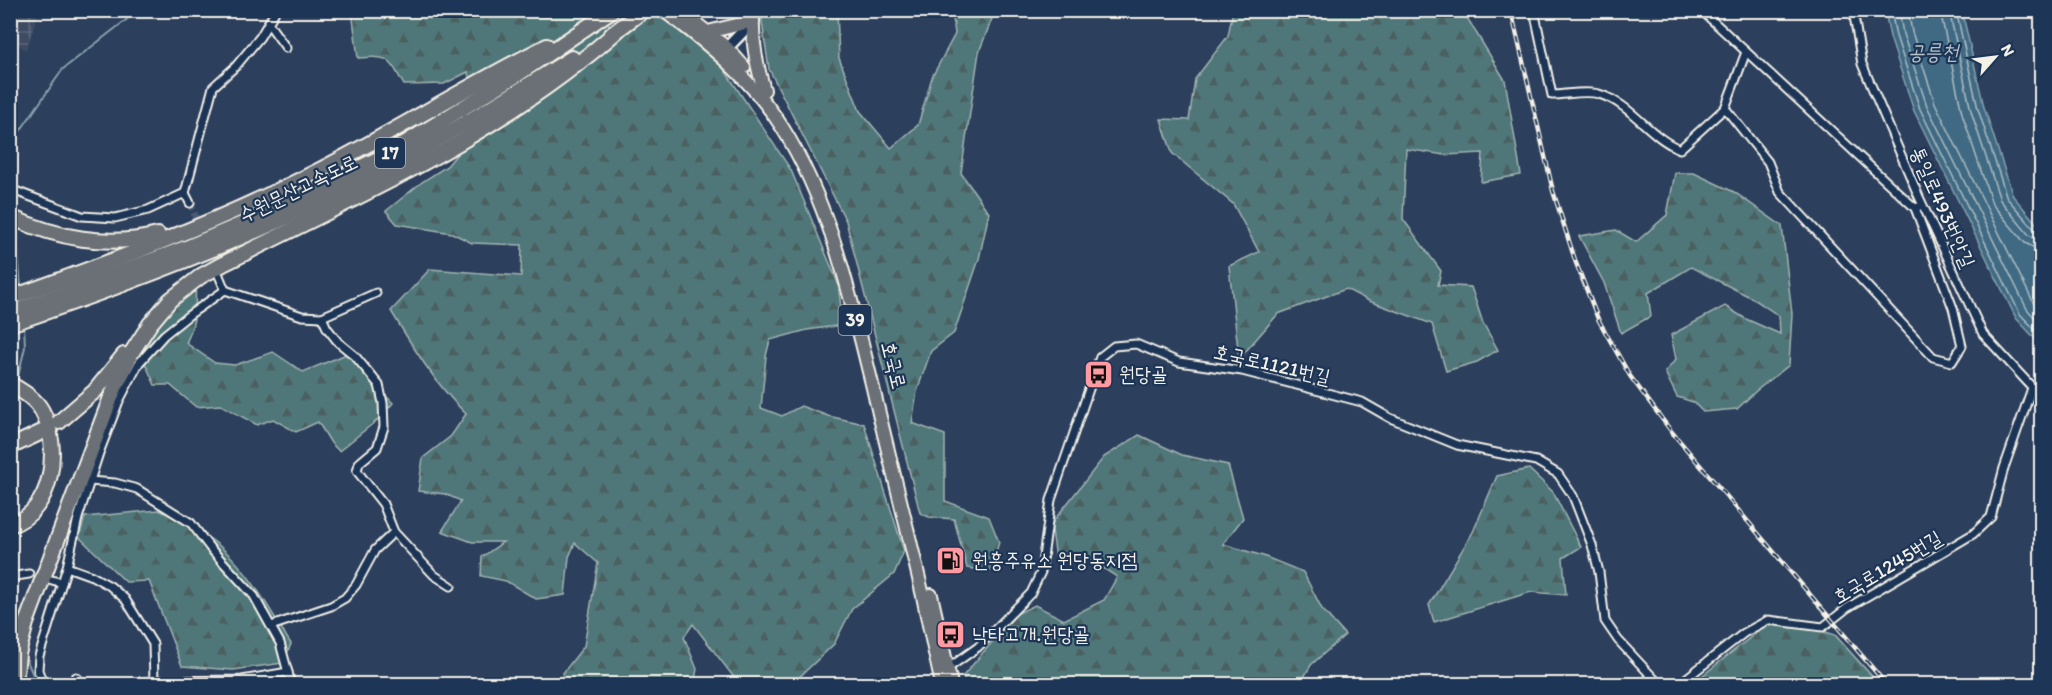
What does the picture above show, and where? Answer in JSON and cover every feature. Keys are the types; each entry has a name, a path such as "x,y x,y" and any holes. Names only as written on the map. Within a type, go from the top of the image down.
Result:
{"highway":[{"path":"10,298 142,249 245,206 319,171 494,73 607,14"},
{"name":"수원문산고속도로","path":"10,324 27,313 268,213 386,155 518,74 607,14"},
{"name":"수원문산고속도로","path":"10,313 27,313 144,278 316,204 477,118 618,30 639,14"},
{"path":"59,422 95,391 151,318 201,276 403,174 489,126 587,57 618,30"},
{"path":"10,217 47,232 96,241 145,238 245,206"},
{"path":"15,682 18,654 28,618 113,392 140,339 170,300"},
{"path":"10,384 26,393 42,410 53,450 52,473 43,494 33,510 18,523 10,525"},
{"path":"10,447 44,431"}],"main road":[{"name":"호국로","path":"663,10 724,51 764,90 788,122 834,220 890,431 943,670 942,684"},
{"name":"호국로","path":"679,10 708,32 783,128 829,225 860,336 923,595 943,670 951,684"},
{"path":"724,51 755,16"},
{"path":"708,32 755,16"},
{"path":"755,16 753,46 764,90"}],"street":[{"path":"190,203 185,193 213,87 236,66 260,37 276,10"},
{"path":"1534,10 1551,95 1597,93 1622,104 1667,144 1680,149 1725,108 1746,52"},
{"path":"1701,10 1915,208 1953,308 1962,346 1952,362 1933,357 1780,192 1768,162 1725,108"},
{"name":"통일로493번안길","path":"1853,10 1862,64 1923,205 1983,334 2042,398"},
{"path":"268,23 286,48"},
{"path":"10,189 82,216 114,218 148,210 185,193"},
{"path":"1915,208 1923,205"},
{"path":"219,273 225,290"},
{"path":"225,290 302,316 322,317 376,293"},
{"path":"43,684 38,670 39,656 67,567 89,482 118,401 139,363 164,335 225,290"},
{"path":"322,317 338,342 355,356 379,385 383,403 384,427 377,448 359,462 357,471 383,504 394,532 434,575 451,586"},
{"name":"호국로1121번길","path":"943,670 978,647 1031,593 1041,572 1051,500 1100,357 1114,346 1136,344 1179,362 1242,371 1362,402 1390,418 1457,446 1536,461 1558,474 1573,496 1592,545 1599,572 1605,621 1618,640 1659,684"},
{"name":"호국로1245번길","path":"1679,684 1744,633 1768,620 1823,627 1847,608 1973,534 1991,517 2004,468 2032,388"},
{"path":"89,482 115,483 137,489 191,524 210,549 254,596 280,643 291,684"},
{"path":"271,626 331,606 345,598 356,585 375,550 394,532"},
{"path":"67,567 111,586 125,599 153,644 154,681"},
{"path":"10,581 16,576 29,574"},
{"path":"52,580 62,583"},
{"path":"124,684 154,681 242,680 288,672"},
{"path":"76,677 83,684"}],"shaded area":[{"path":"10,11 39,11 26,50 11,39"}],"green space":[{"path":"1233,10 1463,11 1505,80 1521,175 1481,182 1483,153 1445,155 1406,149 1403,219 1441,271 1438,285 1471,287 1483,323 1498,350 1477,362 1446,371 1432,324 1369,301 1346,289 1278,314 1239,359 1229,266 1259,252 1233,204 1172,153 1161,119 1189,120 1195,79 1228,36"},
{"path":"352,11 650,11 660,15 722,66 791,170 838,283 843,325 807,330 770,340 766,356 761,408 782,416 801,406 828,416 864,424 904,551 894,574 852,609 834,644 792,684 739,684 693,624 684,637 697,669 694,684 565,684 563,673 584,646 598,563 575,543 569,557 565,595 536,599 506,581 481,576 482,557 503,542 472,542 442,531 461,501 445,494 418,491 423,458 451,436 466,414 434,378 391,311 430,269 521,276 522,245 472,243 452,233 397,224 386,211 422,182 447,166 476,131 468,72 444,84 404,85 387,60 377,57 358,58"},
{"path":"763,11 837,11 839,58 860,111 891,148 918,125 932,77 955,34 952,11 995,11 979,52 961,173 989,213 979,259 954,333 931,351 917,391 912,423 945,435 945,501 989,517 999,542 990,571 967,568 954,519 929,517 920,513 846,221 769,69 762,22"},
{"path":"1675,173 1694,173 1734,192 1782,226 1792,314 1789,365 1737,409 1703,412 1693,402 1677,397 1665,372 1676,359 1671,335 1725,306 1746,319 1780,334 1779,316 1752,298 1691,267 1648,293 1651,316 1621,333 1604,283 1579,236 1616,230 1636,242 1667,215"},
{"path":"195,279 195,312 186,343 215,363 235,365 273,352 303,372 349,353 369,379 393,403 381,417 339,451 318,422 296,432 273,419 257,425 221,405 196,407 170,385 155,385 144,361 141,343"},
{"path":"1139,435 1182,455 1228,465 1243,518 1223,544 1263,556 1303,572 1322,609 1345,635 1311,665 1300,684 965,684 963,676 1016,614 1035,605 1064,620 1104,600 1117,577 1086,557 1056,558 1051,524 1104,457"},
{"path":"1529,469 1553,492 1581,547 1563,558 1566,595 1531,592 1434,622 1429,605 1473,532 1497,476"},
{"path":"159,510 210,539 243,570 291,644 283,663 233,670 182,666 149,581 126,582 79,537 85,517"},
{"path":"1786,620 1835,635 1879,684 1692,684 1771,621"}],"water":[{"name":"공릉천","path":"1885,11 1962,11 1984,107 2013,196 2041,229 2041,345 2016,318 1914,111 1890,37"}],"waterway":[{"path":"12,187 14,140 63,69 139,10"},
{"path":"13,193 15,214"},
{"path":"16,226 21,289"},
{"path":"17,381 25,347 24,324"},
{"path":"10,620 17,635"},
{"path":"24,654 37,684"}],"tunnel":[{"path":"190,203 217,270"}],"railway":[{"path":"1511,10 1553,191 1576,263 1598,319 1630,376 1671,431 1886,684"}],"place":[{"name":"원당골","path":"1098,374"},
{"name":"원흥주유소 원당동지점","path":"951,560"},
{"name":"낙타고개.원당골","path":"951,634"}]}
